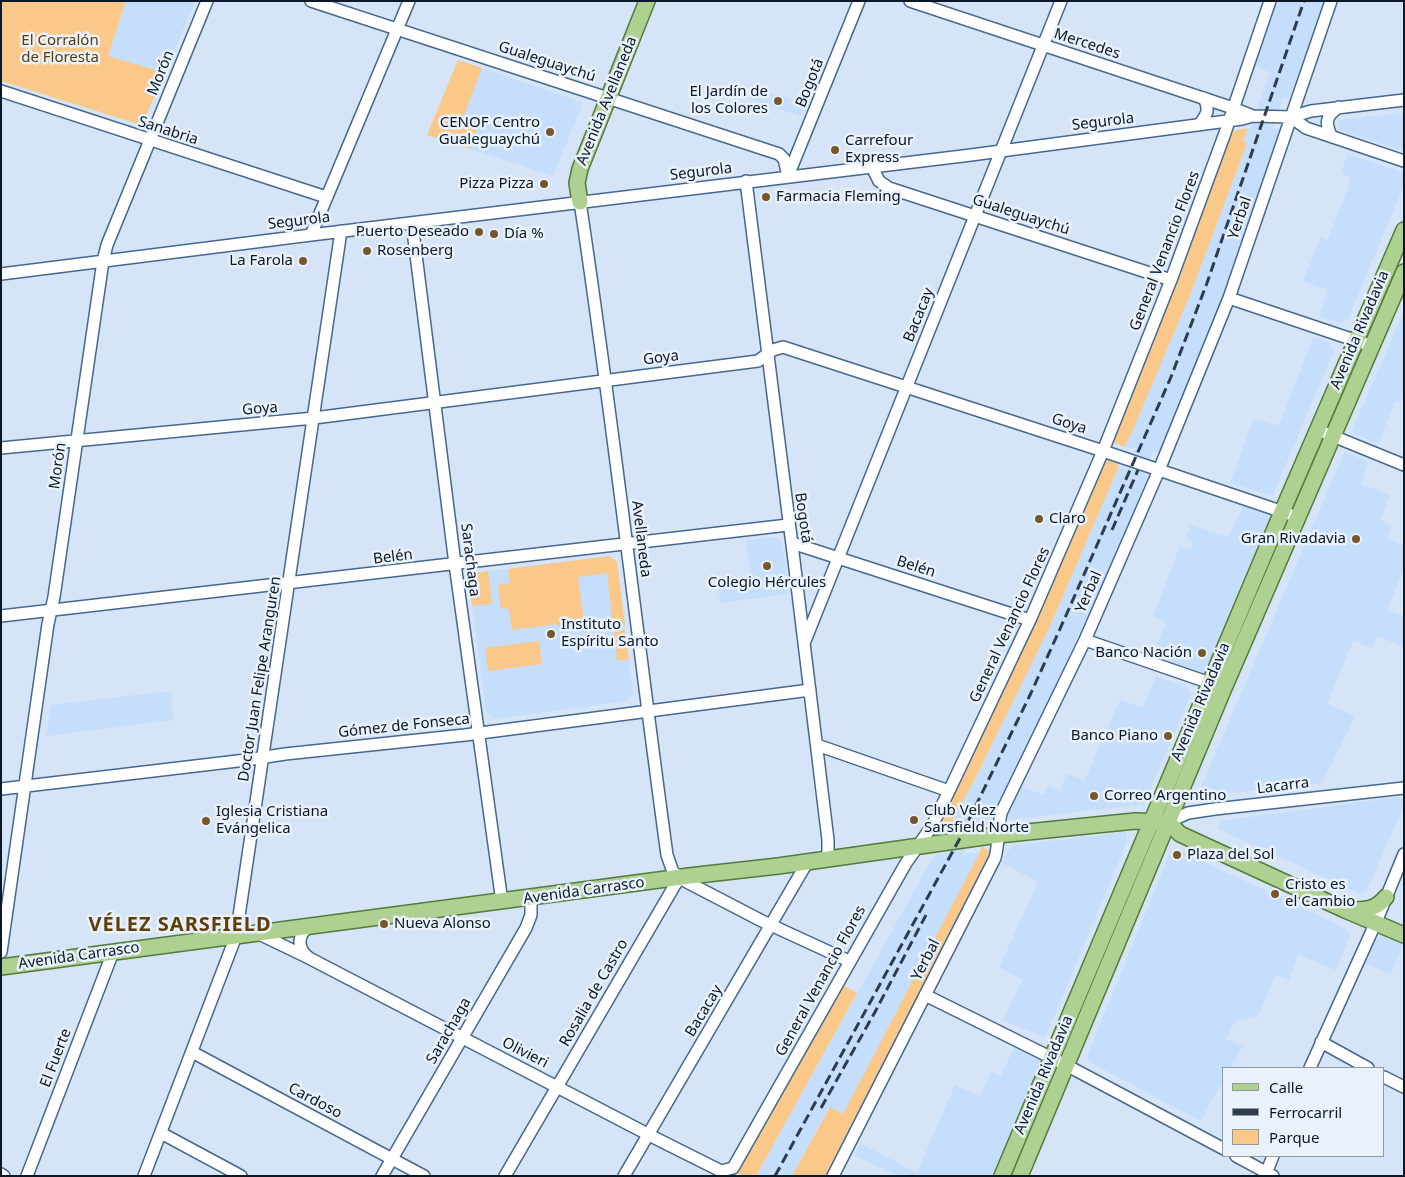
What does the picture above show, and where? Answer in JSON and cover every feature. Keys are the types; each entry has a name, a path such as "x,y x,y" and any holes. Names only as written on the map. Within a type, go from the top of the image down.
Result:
{"main road":[{"name":"Avenida Avellaneda","path":"580,202 577,183 580,169 647,1"},
{"name":"Avenida Rivadavia","path":"1002,1176 1282,512 1404,230"},
{"name":"Avenida Rivadavia","path":"1020,1176 1224,688 1404,272"},
{"name":"Avenida Carrasco","path":"1,966 502,902 998,835 1107,824 1151,821 1168,822"},
{"path":"1168,822 1180,834 1366,920 1376,922 1404,935"},
{"path":"1345,910 1374,908 1386,898"}],"street":[{"name":"Morón","path":"1,952 24,786 107,245 207,1"},
{"name":"Gualeguaychú","path":"311,1 778,154 784,159 788,176"},
{"path":"311,234 409,1"},
{"name":"Bogotá","path":"788,176 859,1"},
{"name":"Mercedes","path":"910,1 1253,116"},
{"name":"Bacacay","path":"805,641 1061,1"},
{"name":"General Venancio Flores","path":"728,1170 733,1168 739,1158 906,863 932,826 1030,620 1103,451 1171,280 1270,1"},
{"name":"Yerbal","path":"833,1176 995,858 1001,814 1085,640 1159,470 1229,298 1331,1"},
{"name":"Sanabria","path":"1,91 326,197"},
{"path":"1200,125 1208,112 1208,106 1204,98"},
{"name":"Segurola","path":"1,274 311,234 341,232 872,167 1200,125 1253,116 1291,117 1311,111 1404,100"},
{"path":"1332,138 1328,128 1328,120 1332,112 1339,108"},
{"path":"1291,117 1306,128 1404,161"},
{"name":"Gualeguaychú","path":"872,167 879,181 889,188 1171,280"},
{"name":"Bogotá","path":"746,181 788,525 805,641 828,840 828,859"},
{"name":"Avellaneda","path":"580,202 667,855 673,872 679,878"},
{"name":"Sarachaga","path":"412,223 478,733 502,902"},
{"name":"Doctor Juan Felipe Aranguren","path":"144,1176 236,936 341,232"},
{"path":"1229,298 1372,346"},
{"name":"Goya","path":"1,448 314,418 436,404 758,361 779,348 790,349 1298,517"},
{"path":"1318,430 1404,465"},
{"name":"Belén","path":"1,616 788,525"},
{"name":"Belén","path":"792,543 1030,620"},
{"path":"1085,640 1224,688"},
{"name":"Gómez de Fonseca","path":"1,789 478,733 810,690"},
{"path":"817,745 949,791"},
{"name":"Lacarra","path":"1168,822 1188,814 1215,809 1404,788"},
{"path":"1310,1067 1376,922 1404,854"},
{"name":"Bacacay","path":"624,1176 772,926 808,861"},
{"path":"679,878 772,926 849,961"},
{"name":"Rosalia de Castro","path":"505,1176 679,878"},
{"name":"Sarachaga","path":"382,1176 526,928 531,915 531,898"},
{"path":"309,958 301,948 300,940 303,931 310,926"},
{"name":"Olivieri","path":"257,933 721,1171 728,1170"},
{"name":"El Fuerte","path":"27,1176 113,952"},
{"path":"925,995 1066,1065 1222,1148"},
{"path":"1321,1042 1366,1067"},
{"name":"Cardoso","path":"192,1052 424,1176"},
{"path":"1385,1078 1404,1088"},
{"path":"161,1133 241,1176"},
{"path":"1238,1157 1268,1175 1273,1157"}],"shaded area":[{"path":"126,1 195,1 165,73 108,56"},
{"path":"1276,1 1324,1 1291,95 1287,98 1283,97 1272,129 1281,129 1219,307 1158,453 1153,451 1144,474 1147,478 1109,569 1011,782 988,825 978,826 962,855 980,852 843,1114 829,1107 792,1176 756,1176 927,868 937,854 949,852 961,828 951,829 954,817 974,781 1050,626 1119,466 1128,469 1136,448 1124,447 1190,295 1247,143 1243,141 1248,128 1251,127 1270,72 1254,66"},
{"path":"458,60 581,102 581,108 553,176 427,135"},
{"name":"El Jardín de los Colores","path":"755,87 805,104 801,116 750,99"},
{"path":"1404,113 1404,151 1339,130 1339,120"},
{"path":"1347,154 1402,172 1404,174 1404,185 1348,319 1339,323 1319,317 1328,290 1303,281 1321,237 1328,240 1345,196 1351,177 1341,173"},
{"path":"1404,312 1404,395 1400,403 1395,401 1378,444 1355,434 1352,430"},
{"path":"1313,337 1330,343 1334,350 1273,495 1230,483 1254,418 1279,426"},
{"path":"1344,453 1349,453 1368,462 1361,484 1390,495 1380,520 1392,525 1387,538 1404,545 1404,568 1387,610 1404,616 1404,647 1377,636 1372,648 1353,641 1327,704 1355,716 1322,783 1202,796 1199,792"},
{"path":"1243,506 1268,515 1273,519 1209,674 1203,675 1153,657 1166,622 1153,617 1180,546 1191,549 1193,542 1185,539 1191,525 1229,537"},
{"name":"Colegio Hércules","path":"776,537 782,542 789,594 720,603 719,589 752,585 746,540"},
{"name":"Instituto Espíritu Santo","path":"610,556 617,562 633,694 627,701 494,719 486,712 469,580 474,573"},
{"path":"1156,676 1187,687 1191,694 1144,804 1010,820 1007,817 1022,787 1044,795 1048,786 1060,790 1067,774 1085,780 1120,700 1143,708"},
{"path":"171,691 173,720 46,736 51,705"},
{"path":"1399,797 1404,805 1366,892 1358,893 1218,829 1220,821"},
{"path":"1127,832 1127,842 1045,1038 1003,1020 1023,980 999,968 1038,882 1002,863 1006,854 1012,846 1016,845"},
{"path":"1179,850 1347,929 1350,935 1336,970 1298,955 1289,980 1275,975 1258,1017 1235,1021 1226,1039 1243,1046 1231,1067 1222,1067 1222,1083 1200,1121 1088,1061 1087,1057 1170,853"},
{"path":"1380,937 1388,937 1403,944 1391,974 1365,964 1374,942"},
{"path":"1014,1047 1039,1059 1044,1064 999,1176 900,1176 854,1156 860,1143 917,1173 955,1085 980,1096 991,1072 1001,1076"}],"green space":[{"name":"El Corralón de Floresta","path":"1,1 126,1 108,56 165,73 144,120 135,123 1,81"},
{"path":"458,60 482,68 463,118 479,123 470,149 427,135"},
{"path":"1248,128 1243,141 1247,143 1190,295 1124,447 1113,442 1229,135 1233,131"},
{"path":"1107,460 1119,466 1050,626 974,781 954,817 950,833 935,835 934,831 1040,611"},
{"path":"610,556 617,562 625,625 613,626 607,573 578,577 584,623 558,627 558,624 512,630 509,610 507,608 501,609 498,585 510,583 508,569"},
{"path":"488,571 492,604 472,606 469,580 474,573"},
{"path":"625,630 629,659 617,661 614,632"},
{"path":"539,641 542,664 488,671 485,648"},
{"path":"981,846 989,851 989,859 825,1176 792,1176 830,1107 843,1114 980,852"},
{"path":"842,985 857,993 756,1176 742,1176 736,1172"}],"railway":[{"path":"775,1176 959,840 1031,693 1064,620 1171,377 1207,283 1304,1"},
{"path":"1112,530 1138,470"},
{"path":"821,1108 875,1012 926,915"}],"place":[{"name":"El Jardín de los Colores","path":"778,101"},
{"name":"CENOF Centro Gualeguaychú","path":"550,132"},
{"name":"Carrefour Express","path":"835,150"},
{"name":"Pizza Pizza","path":"544,184"},
{"name":"Farmacia Fleming","path":"766,197"},
{"name":"Puerto Deseado","path":"479,232"},
{"name":"Día %","path":"494,234"},
{"name":"Rosenberg","path":"367,251"},
{"name":"La Farola","path":"303,261"},
{"name":"Claro","path":"1039,519"},
{"name":"Gran Rivadavia","path":"1356,539"},
{"name":"Colegio Hércules","path":"767,566"},
{"name":"Instituto Espíritu Santo","path":"551,634"},
{"name":"Banco Nación","path":"1202,653"},
{"name":"Banco Piano","path":"1168,736"},
{"name":"Correo Argentino","path":"1094,796"},
{"name":"Club Velez Sarsfield Norte","path":"914,820"},
{"name":"Iglesia Cristiana Evángelica","path":"206,821"},
{"name":"Plaza del Sol","path":"1177,855"},
{"name":"Cristo es el Cambio","path":"1275,894"},
{"name":"Nueva Alonso","path":"384,924"}],"district":[{"name":"VÉLEZ SARSFIELD","path":"180,925"}]}
